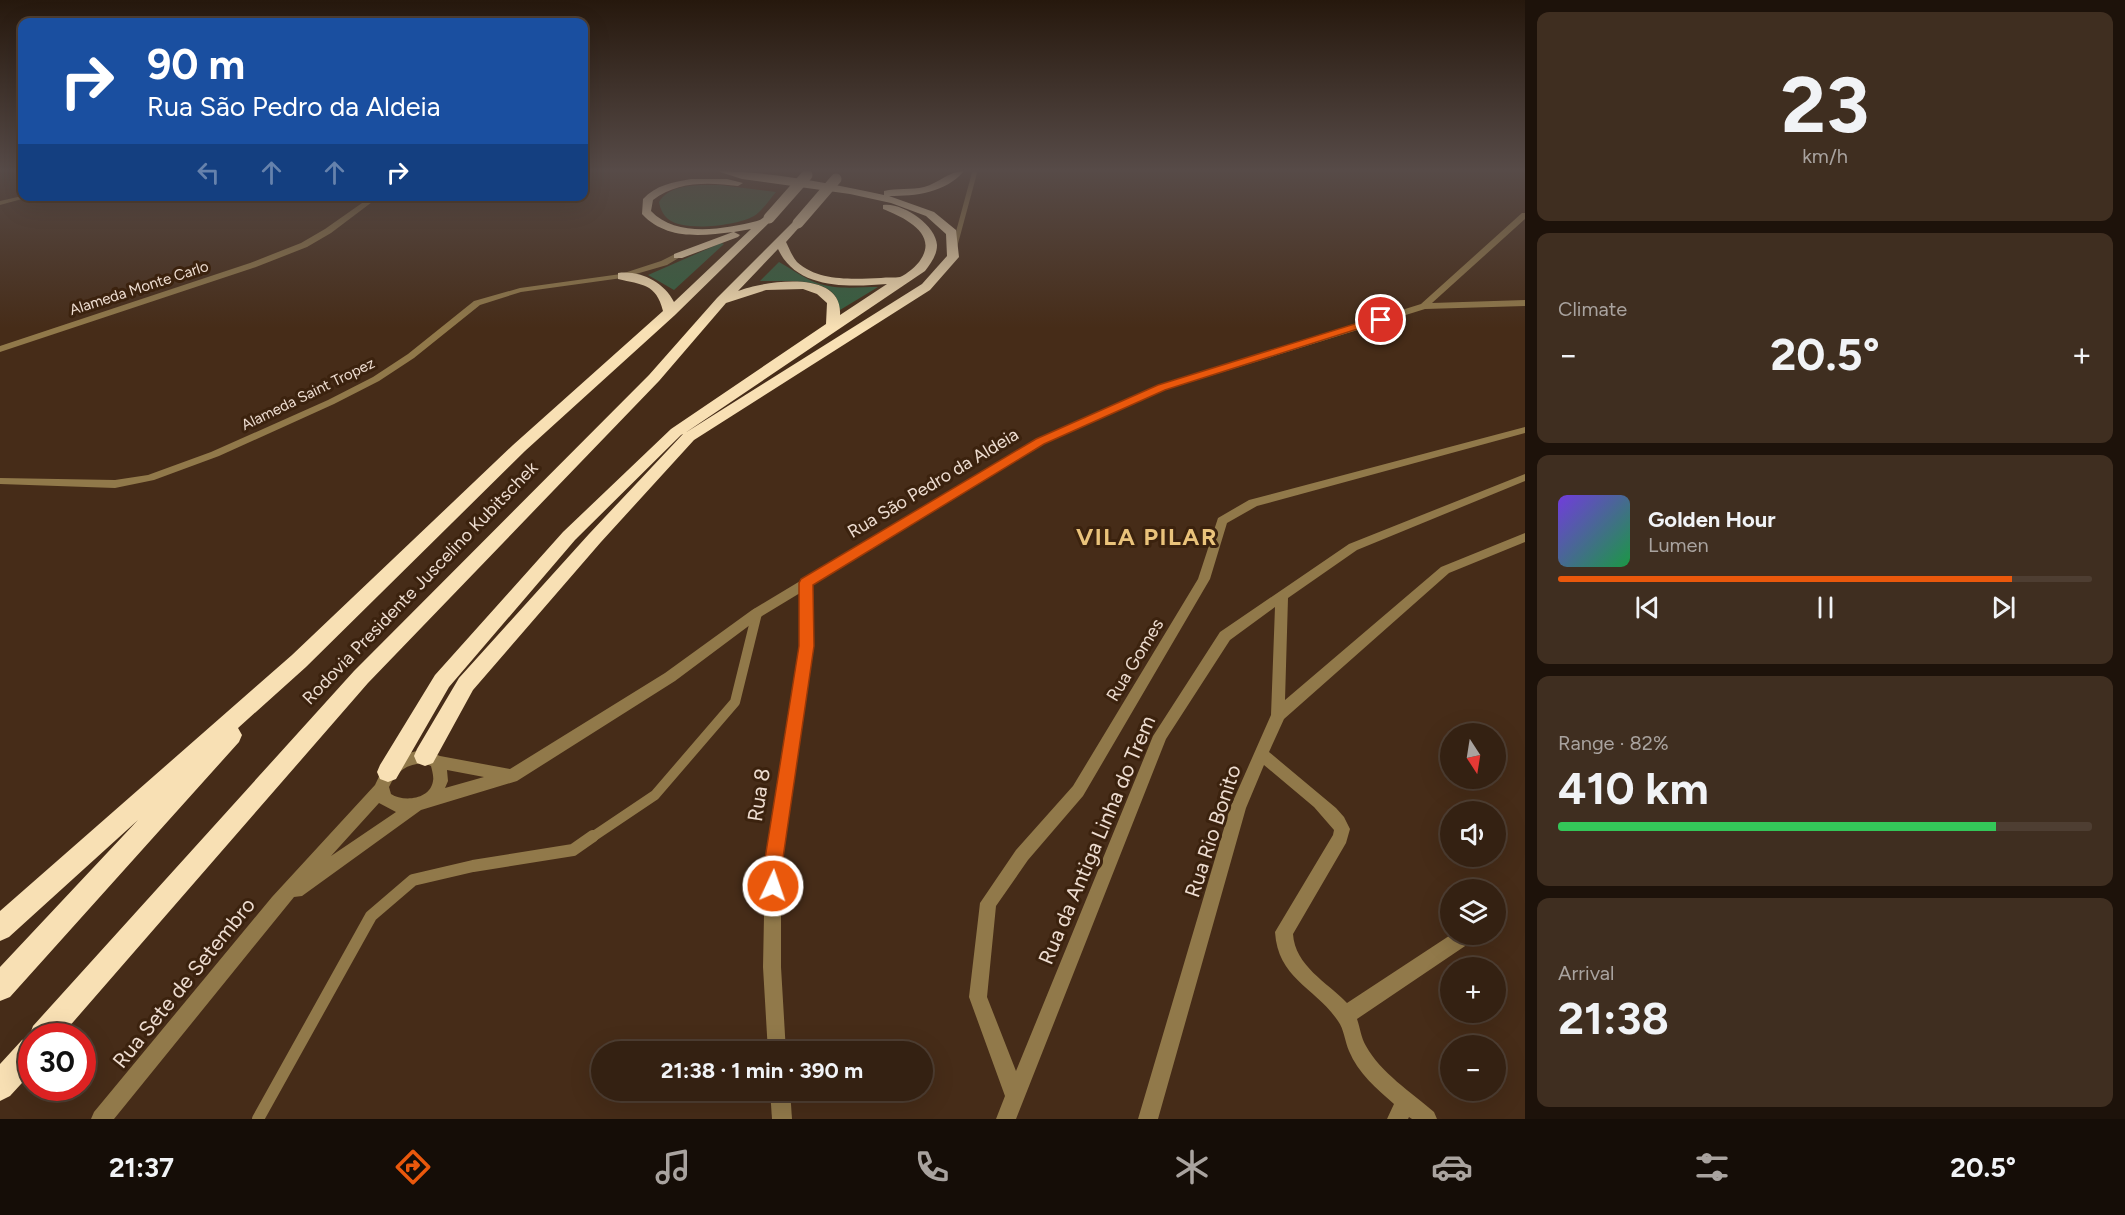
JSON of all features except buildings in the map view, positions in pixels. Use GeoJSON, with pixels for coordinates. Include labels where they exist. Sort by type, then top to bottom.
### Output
{"type":"FeatureCollection","features":[{"type":"Feature","properties":{"kind":"highway"},"geometry":{"type":"LineString","coordinates":[[660,223],[673,229],[715,231],[755,223]]}},
{"type":"Feature","properties":{"kind":"highway"},"geometry":{"type":"LineString","coordinates":[[678,256],[760,223]]}},
{"type":"Feature","properties":{"kind":"highway","name":"Rodovia Presidente Juscelino Kubitschek"},"geometry":{"type":"LineString","coordinates":[[299,661],[519,448],[670,312],[764,223]]}},
{"type":"Feature","properties":{"kind":"highway","name":"Rodovia Presidente Juscelino Kubitschek"},"geometry":{"type":"LineString","coordinates":[[55,1023],[362,676],[654,378],[721,301],[798,223]]}},
{"type":"Feature","properties":{"kind":"highway"},"geometry":{"type":"LineString","coordinates":[[385,780],[442,681],[569,536],[676,432],[925,263],[930,254],[931,238],[918,223]]}},
{"type":"Feature","properties":{"kind":"highway"},"geometry":{"type":"LineString","coordinates":[[432,759],[466,684],[594,538],[689,437],[926,287],[949,265],[955,245],[950,230],[942,223]]}},
{"type":"Feature","properties":{"kind":"highway"},"geometry":{"type":"LineString","coordinates":[[673,229],[681,248],[678,256]]}},
{"type":"Feature","properties":{"kind":"highway"},"geometry":{"type":"LineString","coordinates":[[780,241],[792,264],[822,278],[857,283],[900,280]]}},
{"type":"Feature","properties":{"kind":"highway"},"geometry":{"type":"LineString","coordinates":[[622,276],[655,285],[667,299],[670,312]]}},
{"type":"Feature","properties":{"kind":"highway"},"geometry":{"type":"LineString","coordinates":[[721,301],[766,286],[783,284],[806,287],[820,292],[832,302],[834,311],[831,326]]}},
{"type":"Feature","properties":{"kind":"highway"},"geometry":{"type":"LineString","coordinates":[[0,928],[299,661]]}},
{"type":"Feature","properties":{"kind":"highway"},"geometry":{"type":"LineString","coordinates":[[0,987],[299,661]]}},
{"type":"Feature","properties":{"kind":"highway"},"geometry":{"type":"LineString","coordinates":[[0,1086],[18,1066]]}},
{"type":"Feature","properties":{"kind":"street","name":"Alameda Monte Carlo"},"geometry":{"type":"LineString","coordinates":[[0,349],[253,265],[304,245],[339,223]]}},
{"type":"Feature","properties":{"kind":"street","name":"Rua São Pedro da Aldeia"},"geometry":{"type":"LineString","coordinates":[[424,802],[512,776],[669,677],[757,613],[1040,441],[1162,388],[1425,306],[1517,223]]}},
{"type":"Feature","properties":{"kind":"street","name":"Alameda Saint Tropez"},"geometry":{"type":"LineString","coordinates":[[0,481],[115,484],[150,478],[215,454],[331,402],[376,379],[411,356],[477,303],[520,290],[622,276],[664,263],[678,256]]}},
{"type":"Feature","properties":{"kind":"street"},"geometry":{"type":"LineString","coordinates":[[1425,306],[1525,303]]}},
{"type":"Feature","properties":{"kind":"street","name":"Rua Gomes"},"geometry":{"type":"LineString","coordinates":[[1014,1093],[978,997],[988,903],[1022,855],[1078,790],[1204,579],[1222,521],[1253,503],[1525,430]]}},
{"type":"Feature","properties":{"kind":"street","name":"Rua da Antiga Linha do Trem"},"geometry":{"type":"LineString","coordinates":[[1006,1119],[1014,1093],[1160,736],[1225,636],[1353,547],[1525,477]]}},
{"type":"Feature","properties":{"kind":"street","name":"Rua Rio Bonito"},"geometry":{"type":"LineString","coordinates":[[1148,1119],[1238,808],[1278,715],[1445,570],[1525,537]]}},
{"type":"Feature","properties":{"kind":"street","name":"Rua 8"},"geometry":{"type":"LineString","coordinates":[[776,1041],[772,967],[773,865],[807,646],[806,583]]}},
{"type":"Feature","properties":{"kind":"street"},"geometry":{"type":"LineString","coordinates":[[1278,715],[1282,596]]}},
{"type":"Feature","properties":{"kind":"street"},"geometry":{"type":"LineString","coordinates":[[1261,754],[1337,818],[1342,828],[1340,838],[1284,932],[1283,941],[1287,953],[1299,969],[1346,1015],[1360,1054],[1402,1110],[1427,1119]]}},
{"type":"Feature","properties":{"kind":"street"},"geometry":{"type":"LineString","coordinates":[[432,759],[443,775],[438,789],[424,802],[406,808],[393,806],[384,798],[385,780],[399,763],[412,757],[432,759],[512,776]]}},
{"type":"Feature","properties":{"kind":"street","name":"Rua Sete de Setembro"},"geometry":{"type":"LineString","coordinates":[[101,1119],[278,903],[385,780]]}},
{"type":"Feature","properties":{"kind":"street","name":"Rua Sete de Setembro"},"geometry":{"type":"LineString","coordinates":[[278,903],[424,802]]}},
{"type":"Feature","properties":{"kind":"street"},"geometry":{"type":"LineString","coordinates":[[1346,1015],[1451,945]]}},
{"type":"Feature","properties":{"kind":"street"},"geometry":{"type":"LineString","coordinates":[[781,1101],[782,1119]]}},
{"type":"Feature","properties":{"kind":"lane"},"geometry":{"type":"LineString","coordinates":[[955,245],[961,223]]}},
{"type":"Feature","properties":{"kind":"lane"},"geometry":{"type":"LineString","coordinates":[[258,1119],[371,916],[413,880],[473,866],[573,850],[655,795],[735,702],[757,613]]}},
{"type":"Feature","properties":{"kind":"green space"},"geometry":{"type":"Polygon","coordinates":[[[677,223],[734,223],[710,226],[677,223]]]}},
{"type":"Feature","properties":{"kind":"green space"},"geometry":{"type":"Polygon","coordinates":[[[721,243],[724,244],[674,290],[648,275],[721,243]]]}},
{"type":"Feature","properties":{"kind":"green space"},"geometry":{"type":"Polygon","coordinates":[[[779,262],[807,279],[824,285],[847,288],[878,287],[840,310],[836,297],[830,290],[821,286],[801,282],[760,281],[779,262]]]}},
{"type":"Feature","properties":{"kind":"district","name":"VILA PILAR"},"geometry":{"type":"Point","coordinates":[1147,537]}},
{"type":"Feature","properties":{"kind":"route"},"geometry":{"type":"LineString","coordinates":[[773,886],[773,865],[807,646],[806,583],[1040,441],[1162,388],[1381,320]]}}]}
